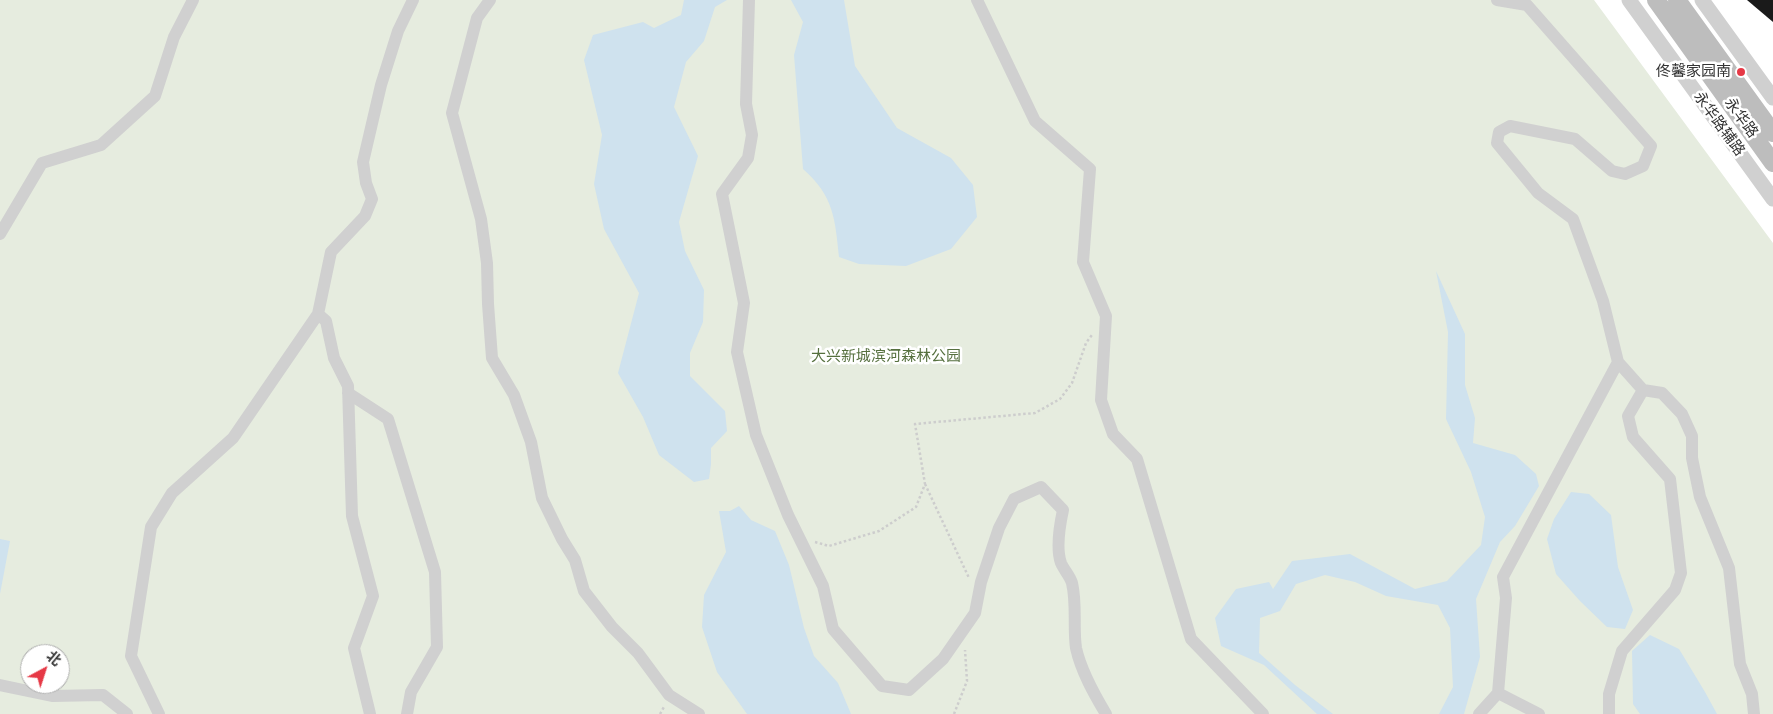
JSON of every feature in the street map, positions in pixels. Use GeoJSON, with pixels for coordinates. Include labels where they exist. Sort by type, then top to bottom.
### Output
{"type":"FeatureCollection","features":[{"type":"Feature","properties":{"kind":"main road","name":"永华路"},"geometry":{"type":"LineString","coordinates":[[1656,0],[1773,164]]}},
{"type":"Feature","properties":{"kind":"main road","name":"永华路"},"geometry":{"type":"LineString","coordinates":[[1677,0],[1773,133]]}},
{"type":"Feature","properties":{"kind":"street"},"geometry":{"type":"LineString","coordinates":[[0,234],[42,163],[100,145],[155,96],[174,37],[194,0]]}},
{"type":"Feature","properties":{"kind":"street"},"geometry":{"type":"LineString","coordinates":[[159,714],[131,656],[151,527],[172,493],[233,438],[318,314],[331,252],[365,216],[372,199],[366,182],[363,162],[381,85],[398,31],[413,0]]}},
{"type":"Feature","properties":{"kind":"street"},"geometry":{"type":"LineString","coordinates":[[490,0],[477,18],[452,113],[481,219],[487,262],[492,358],[514,395],[530,442],[542,498],[562,539],[575,560],[584,591],[612,627],[638,653],[669,695],[699,714]]}},
{"type":"Feature","properties":{"kind":"street"},"geometry":{"type":"LineString","coordinates":[[749,0],[746,104],[752,135],[748,158],[722,194],[744,303],[737,352],[756,436],[795,530],[823,586],[833,629],[882,686],[909,690],[943,659],[975,613],[981,582],[999,528],[1014,499],[1041,487],[1063,510],[1059,533],[1060,561],[1072,582],[1076,618],[1076,647],[1096,698],[1106,714]]}},
{"type":"Feature","properties":{"kind":"street"},"geometry":{"type":"LineString","coordinates":[[977,0],[1035,121],[1090,169],[1083,262],[1106,316],[1101,400],[1113,434],[1137,459],[1191,639],[1263,714]]}},
{"type":"Feature","properties":{"kind":"street"},"geometry":{"type":"LineString","coordinates":[[1497,0],[1526,5],[1651,146],[1643,166],[1625,174],[1612,171],[1575,139],[1510,126],[1499,132],[1498,143],[1538,193],[1573,219],[1603,301],[1618,362],[1643,390],[1662,393],[1682,414],[1692,436],[1692,458],[1700,497],[1729,568],[1740,664],[1752,694],[1754,714]]}},
{"type":"Feature","properties":{"kind":"street","name":"永华路辅路"},"geometry":{"type":"LineString","coordinates":[[1629,0],[1773,199]]}},
{"type":"Feature","properties":{"kind":"street"},"geometry":{"type":"LineString","coordinates":[[1702,0],[1773,98]]}},
{"type":"Feature","properties":{"kind":"street"},"geometry":{"type":"LineString","coordinates":[[318,314],[326,321],[334,358],[348,386],[352,516],[373,596],[354,648],[370,714]]}},
{"type":"Feature","properties":{"kind":"street"},"geometry":{"type":"LineString","coordinates":[[1478,714],[1498,693],[1506,598],[1503,577],[1618,362]]}},
{"type":"Feature","properties":{"kind":"street"},"geometry":{"type":"LineString","coordinates":[[1609,714],[1609,694],[1622,651],[1675,590],[1681,573],[1670,479],[1634,437],[1628,416],[1643,390]]}},
{"type":"Feature","properties":{"kind":"street"},"geometry":{"type":"LineString","coordinates":[[348,393],[388,419],[434,572],[437,648],[411,692],[407,714]]}},
{"type":"Feature","properties":{"kind":"street"},"geometry":{"type":"LineString","coordinates":[[0,686],[52,696],[103,695],[127,714]]}},
{"type":"Feature","properties":{"kind":"street"},"geometry":{"type":"LineString","coordinates":[[1498,693],[1539,714]]}},
{"type":"Feature","properties":{"kind":"path"},"geometry":{"type":"LineString","coordinates":[[978,598],[925,484],[915,424],[1036,413],[1060,399],[1072,383],[1086,343],[1106,316]]}},
{"type":"Feature","properties":{"kind":"path"},"geometry":{"type":"LineString","coordinates":[[795,530],[807,541],[829,546],[879,531],[916,506],[925,484]]}},
{"type":"Feature","properties":{"kind":"path"},"geometry":{"type":"LineString","coordinates":[[954,714],[967,681],[962,632]]}},
{"type":"Feature","properties":{"kind":"green space","name":"大兴新城滨河森林公园"},"geometry":{"type":"Polygon","coordinates":[[[0,0],[1594,0],[1773,243],[1773,714],[0,714],[0,0]]]}},
{"type":"Feature","properties":{"kind":"water"},"geometry":{"type":"Polygon","coordinates":[[[684,0],[727,0],[715,7],[704,41],[686,62],[674,107],[698,156],[679,222],[685,251],[704,290],[703,322],[690,353],[690,376],[725,411],[727,431],[711,448],[709,479],[694,482],[659,455],[643,417],[618,373],[639,293],[604,229],[594,184],[602,135],[584,60],[593,35],[643,22],[654,28],[681,15],[684,0]]]}},
{"type":"Feature","properties":{"kind":"water"},"geometry":{"type":"Polygon","coordinates":[[[791,0],[844,0],[855,66],[897,128],[951,158],[973,185],[977,217],[951,249],[906,266],[859,264],[839,257],[834,220],[827,199],[813,179],[803,169],[794,55],[803,22],[791,0]]]}},
{"type":"Feature","properties":{"kind":"water"},"geometry":{"type":"Polygon","coordinates":[[[1436,271],[1465,334],[1465,385],[1475,418],[1473,443],[1515,455],[1536,474],[1539,486],[1515,526],[1500,542],[1476,599],[1480,657],[1464,714],[1439,714],[1453,687],[1450,628],[1438,605],[1386,596],[1355,582],[1325,575],[1296,584],[1280,611],[1260,618],[1259,653],[1295,685],[1333,714],[1317,714],[1264,665],[1221,646],[1215,618],[1236,589],[1269,582],[1273,589],[1292,561],[1350,554],[1415,589],[1447,581],[1481,545],[1485,517],[1471,472],[1446,419],[1448,332],[1436,271]]]}},
{"type":"Feature","properties":{"kind":"water"},"geometry":{"type":"Polygon","coordinates":[[[1571,492],[1589,494],[1611,515],[1618,567],[1633,610],[1625,629],[1607,627],[1556,574],[1547,539],[1554,519],[1571,492]]]}},
{"type":"Feature","properties":{"kind":"water"},"geometry":{"type":"Polygon","coordinates":[[[739,506],[751,520],[775,531],[789,565],[804,628],[814,656],[838,683],[851,714],[747,714],[717,672],[702,627],[704,595],[726,552],[719,511],[730,511],[739,506]]]}},
{"type":"Feature","properties":{"kind":"water"},"geometry":{"type":"Polygon","coordinates":[[[0,539],[10,541],[0,594],[0,539]]]}},
{"type":"Feature","properties":{"kind":"water"},"geometry":{"type":"Polygon","coordinates":[[[1650,635],[1679,649],[1717,714],[1640,714],[1633,704],[1632,651],[1650,635]]]}},
{"type":"Feature","properties":{"kind":"building"},"geometry":{"type":"Polygon","coordinates":[[[1747,0],[1773,0],[1773,22],[1747,0]]]}},
{"type":"Feature","properties":{"kind":"place","name":"佟馨家园南"},"geometry":{"type":"Point","coordinates":[1741,72]}}]}
